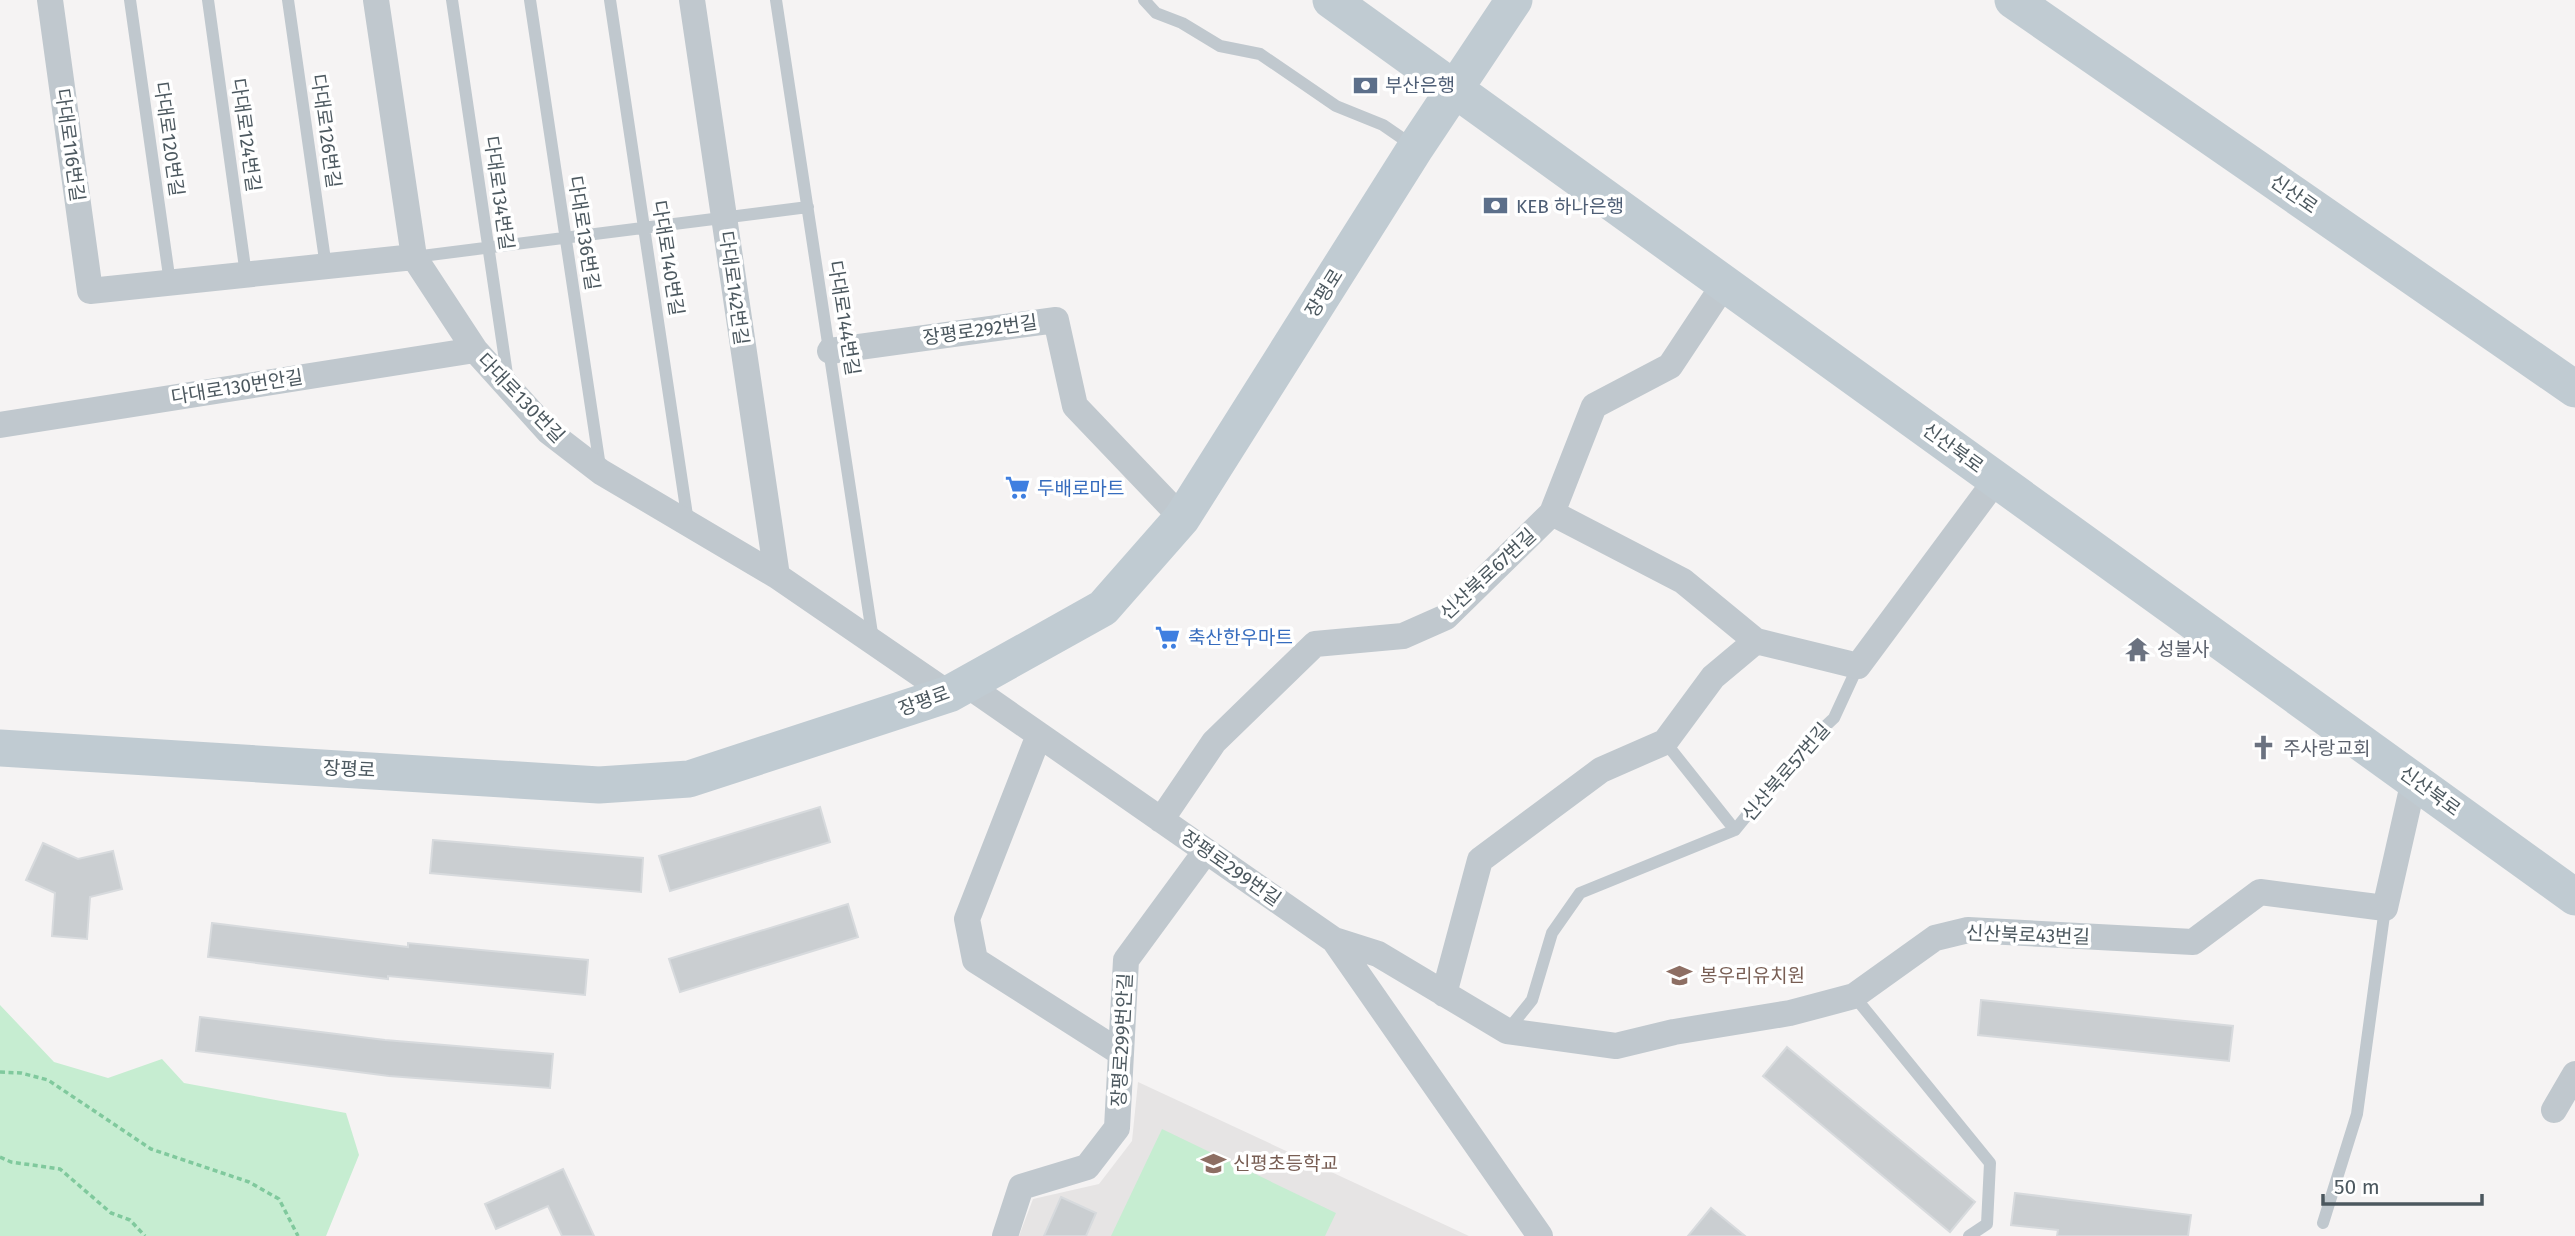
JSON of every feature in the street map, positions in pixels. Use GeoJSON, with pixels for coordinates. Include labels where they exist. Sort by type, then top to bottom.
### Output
{"type":"FeatureCollection","features":[{"type":"Feature","properties":{"kind":"street","name":"다대로116번길"},"geometry":{"type":"LineString","coordinates":[[50,0],[90,291],[170,283]]}},
{"type":"Feature","properties":{"kind":"street","name":"다대로130번길"},"geometry":{"type":"LineString","coordinates":[[376,0],[414,257],[474,350],[549,432],[601,472],[777,576],[873,641],[958,689]]}},
{"type":"Feature","properties":{"kind":"street","name":"다대로142번길"},"geometry":{"type":"LineString","coordinates":[[692,0],[777,576]]}},
{"type":"Feature","properties":{"kind":"street","name":"신산북로"},"geometry":{"type":"LineString","coordinates":[[1331,0],[2575,897]]}},
{"type":"Feature","properties":{"kind":"street","name":"장평로"},"geometry":{"type":"LineString","coordinates":[[0,748],[599,785],[689,779],[958,689],[1103,608],[1182,519],[1452,89],[1514,0]]}},
{"type":"Feature","properties":{"kind":"street","name":"신산로"},"geometry":{"type":"LineString","coordinates":[[2013,0],[2575,389]]}},
{"type":"Feature","properties":{"kind":"street"},"geometry":{"type":"LineString","coordinates":[[170,283],[414,257]]}},
{"type":"Feature","properties":{"kind":"street","name":"신산북로67번길"},"geometry":{"type":"LineString","coordinates":[[1161,820],[1214,742],[1315,644],[1403,636],[1446,617],[1552,513],[1594,406],[1670,366],[1725,284]]}},
{"type":"Feature","properties":{"kind":"street","name":"장평로292번길"},"geometry":{"type":"LineString","coordinates":[[830,351],[1056,320],[1075,406],[1182,519]]}},
{"type":"Feature","properties":{"kind":"street","name":"다대로130번안길"},"geometry":{"type":"LineString","coordinates":[[0,425],[474,350]]}},
{"type":"Feature","properties":{"kind":"street","name":"신산북로57번길"},"geometry":{"type":"LineString","coordinates":[[1858,666],[1996,480]]}},
{"type":"Feature","properties":{"kind":"street"},"geometry":{"type":"LineString","coordinates":[[1552,513],[1683,582],[1756,641],[1858,666]]}},
{"type":"Feature","properties":{"kind":"street"},"geometry":{"type":"LineString","coordinates":[[1444,994],[1480,860],[1601,770],[1665,742],[1713,677],[1756,641]]}},
{"type":"Feature","properties":{"kind":"street","name":"장평로299번길"},"geometry":{"type":"LineString","coordinates":[[958,689],[1039,735],[1334,940],[1378,954],[1507,1031]]}},
{"type":"Feature","properties":{"kind":"street"},"geometry":{"type":"LineString","coordinates":[[1039,735],[967,919],[975,960],[1121,1053]]}},
{"type":"Feature","properties":{"kind":"street"},"geometry":{"type":"LineString","coordinates":[[2385,908],[2414,780]]}},
{"type":"Feature","properties":{"kind":"street","name":"장평로299번안길"},"geometry":{"type":"LineString","coordinates":[[1004,1236],[1021,1187],[1087,1167],[1117,1128],[1126,960],[1206,850]]}},
{"type":"Feature","properties":{"kind":"street","name":"신산북로43번길"},"geometry":{"type":"LineString","coordinates":[[1507,1031],[1616,1046],[1790,1013],[1854,996],[1935,938],[1968,930],[2193,942],[2260,892],[2385,908]]}},
{"type":"Feature","properties":{"kind":"street"},"geometry":{"type":"LineString","coordinates":[[1334,940],[1540,1236]]}},
{"type":"Feature","properties":{"kind":"street"},"geometry":{"type":"LineString","coordinates":[[2554,1110],[2575,1074]]}},
{"type":"Feature","properties":{"kind":"lane","name":"다대로120번길"},"geometry":{"type":"LineString","coordinates":[[130,0],[170,283]]}},
{"type":"Feature","properties":{"kind":"lane","name":"다대로124번길"},"geometry":{"type":"LineString","coordinates":[[208,0],[246,275]]}},
{"type":"Feature","properties":{"kind":"lane","name":"다대로126번길"},"geometry":{"type":"LineString","coordinates":[[288,0],[326,267]]}},
{"type":"Feature","properties":{"kind":"lane","name":"다대로134번길"},"geometry":{"type":"LineString","coordinates":[[452,0],[509,391]]}},
{"type":"Feature","properties":{"kind":"lane","name":"다대로136번길"},"geometry":{"type":"LineString","coordinates":[[530,0],[601,472]]}},
{"type":"Feature","properties":{"kind":"lane","name":"다대로140번길"},"geometry":{"type":"LineString","coordinates":[[610,0],[688,523]]}},
{"type":"Feature","properties":{"kind":"lane","name":"다대로144번길"},"geometry":{"type":"LineString","coordinates":[[776,0],[873,641]]}},
{"type":"Feature","properties":{"kind":"lane"},"geometry":{"type":"LineString","coordinates":[[1144,0],[1156,13],[1182,23],[1220,46],[1260,54],[1336,106],[1383,125],[1416,147]]}},
{"type":"Feature","properties":{"kind":"lane"},"geometry":{"type":"LineString","coordinates":[[414,257],[808,207]]}},
{"type":"Feature","properties":{"kind":"lane","name":"신산북로57번길"},"geometry":{"type":"LineString","coordinates":[[1507,1031],[1532,1000],[1552,933],[1580,893],[1735,830],[1801,749],[1834,718],[1858,666]]}},
{"type":"Feature","properties":{"kind":"lane"},"geometry":{"type":"LineString","coordinates":[[1665,742],[1735,830]]}},
{"type":"Feature","properties":{"kind":"lane"},"geometry":{"type":"LineString","coordinates":[[2323,1223],[2357,1114],[2385,908]]}},
{"type":"Feature","properties":{"kind":"lane"},"geometry":{"type":"LineString","coordinates":[[1854,996],[1990,1163],[1987,1224],[1969,1236]]}},
{"type":"Feature","properties":{"kind":"path"},"geometry":{"type":"LineString","coordinates":[[0,1072],[21,1073],[48,1080],[151,1149],[249,1182],[279,1199],[298,1236]]}},
{"type":"Feature","properties":{"kind":"path"},"geometry":{"type":"LineString","coordinates":[[0,1157],[11,1162],[60,1169],[111,1213],[130,1220],[145,1236]]}},
{"type":"Feature","properties":{"kind":"shaded area","name":"신평초등학교"},"geometry":{"type":"Polygon","coordinates":[[[1138,1082],[1469,1236],[1019,1236],[1033,1199],[1099,1184],[1132,1141],[1138,1082]]]}},
{"type":"Feature","properties":{"kind":"green space"},"geometry":{"type":"Polygon","coordinates":[[[0,1005],[54,1062],[108,1078],[162,1059],[184,1083],[346,1113],[359,1155],[326,1236],[0,1236],[0,1005]]]}},
{"type":"Feature","properties":{"kind":"green space"},"geometry":{"type":"Polygon","coordinates":[[[1162,1129],[1336,1213],[1325,1236],[1111,1236],[1162,1129]]]}},
{"type":"Feature","properties":{"kind":"building"},"geometry":{"type":"Polygon","coordinates":[[[820,807],[830,842],[670,891],[659,856],[820,807]]]}},
{"type":"Feature","properties":{"kind":"building"},"geometry":{"type":"Polygon","coordinates":[[[433,840],[643,858],[641,892],[430,873],[433,840]]]}},
{"type":"Feature","properties":{"kind":"building"},"geometry":{"type":"Polygon","coordinates":[[[43,843],[78,859],[113,851],[122,889],[90,897],[87,939],[52,936],[55,893],[26,880],[43,843]]]}},
{"type":"Feature","properties":{"kind":"building"},"geometry":{"type":"Polygon","coordinates":[[[848,904],[858,937],[680,992],[669,959],[848,904]]]}},
{"type":"Feature","properties":{"kind":"building"},"geometry":{"type":"Polygon","coordinates":[[[212,923],[408,947],[408,943],[588,960],[585,995],[388,976],[388,979],[208,957],[212,923]]]}},
{"type":"Feature","properties":{"kind":"building"},"geometry":{"type":"Polygon","coordinates":[[[1981,1000],[2233,1026],[2229,1061],[1978,1035],[1981,1000]]]}},
{"type":"Feature","properties":{"kind":"building"},"geometry":{"type":"Polygon","coordinates":[[[200,1017],[385,1040],[553,1054],[550,1088],[389,1076],[196,1051],[200,1017]]]}},
{"type":"Feature","properties":{"kind":"building"},"geometry":{"type":"Polygon","coordinates":[[[1787,1047],[1975,1202],[1950,1232],[1763,1076],[1787,1047]]]}},
{"type":"Feature","properties":{"kind":"building"},"geometry":{"type":"Polygon","coordinates":[[[563,1169],[594,1236],[562,1236],[548,1206],[496,1229],[485,1204],[563,1169]]]}},
{"type":"Feature","properties":{"kind":"building"},"geometry":{"type":"Polygon","coordinates":[[[2015,1193],[2191,1215],[2188,1236],[2057,1236],[2058,1230],[2011,1225],[2015,1193]]]}},
{"type":"Feature","properties":{"kind":"building"},"geometry":{"type":"Polygon","coordinates":[[[1061,1197],[1096,1213],[1086,1236],[1044,1236],[1061,1197]]]}},
{"type":"Feature","properties":{"kind":"building"},"geometry":{"type":"Polygon","coordinates":[[[1711,1208],[1745,1236],[1688,1236],[1711,1208]]]}},
{"type":"Feature","properties":{"kind":"place","name":"부산은행"},"geometry":{"type":"Point","coordinates":[1365,85]}},
{"type":"Feature","properties":{"kind":"place","name":"KEB 하나은행"},"geometry":{"type":"Point","coordinates":[1496,206]}},
{"type":"Feature","properties":{"kind":"place","name":"두배로마트"},"geometry":{"type":"Point","coordinates":[1017,488]}},
{"type":"Feature","properties":{"kind":"place","name":"축산한우마트"},"geometry":{"type":"Point","coordinates":[1168,637]}},
{"type":"Feature","properties":{"kind":"place","name":"성불사"},"geometry":{"type":"Point","coordinates":[2137,649]}},
{"type":"Feature","properties":{"kind":"place","name":"주사랑교회"},"geometry":{"type":"Point","coordinates":[2263,748]}},
{"type":"Feature","properties":{"kind":"place","name":"봉우리유치원"},"geometry":{"type":"Point","coordinates":[1680,975]}},
{"type":"Feature","properties":{"kind":"place","name":"신평초등학교"},"geometry":{"type":"Point","coordinates":[1213,1163]}}]}
